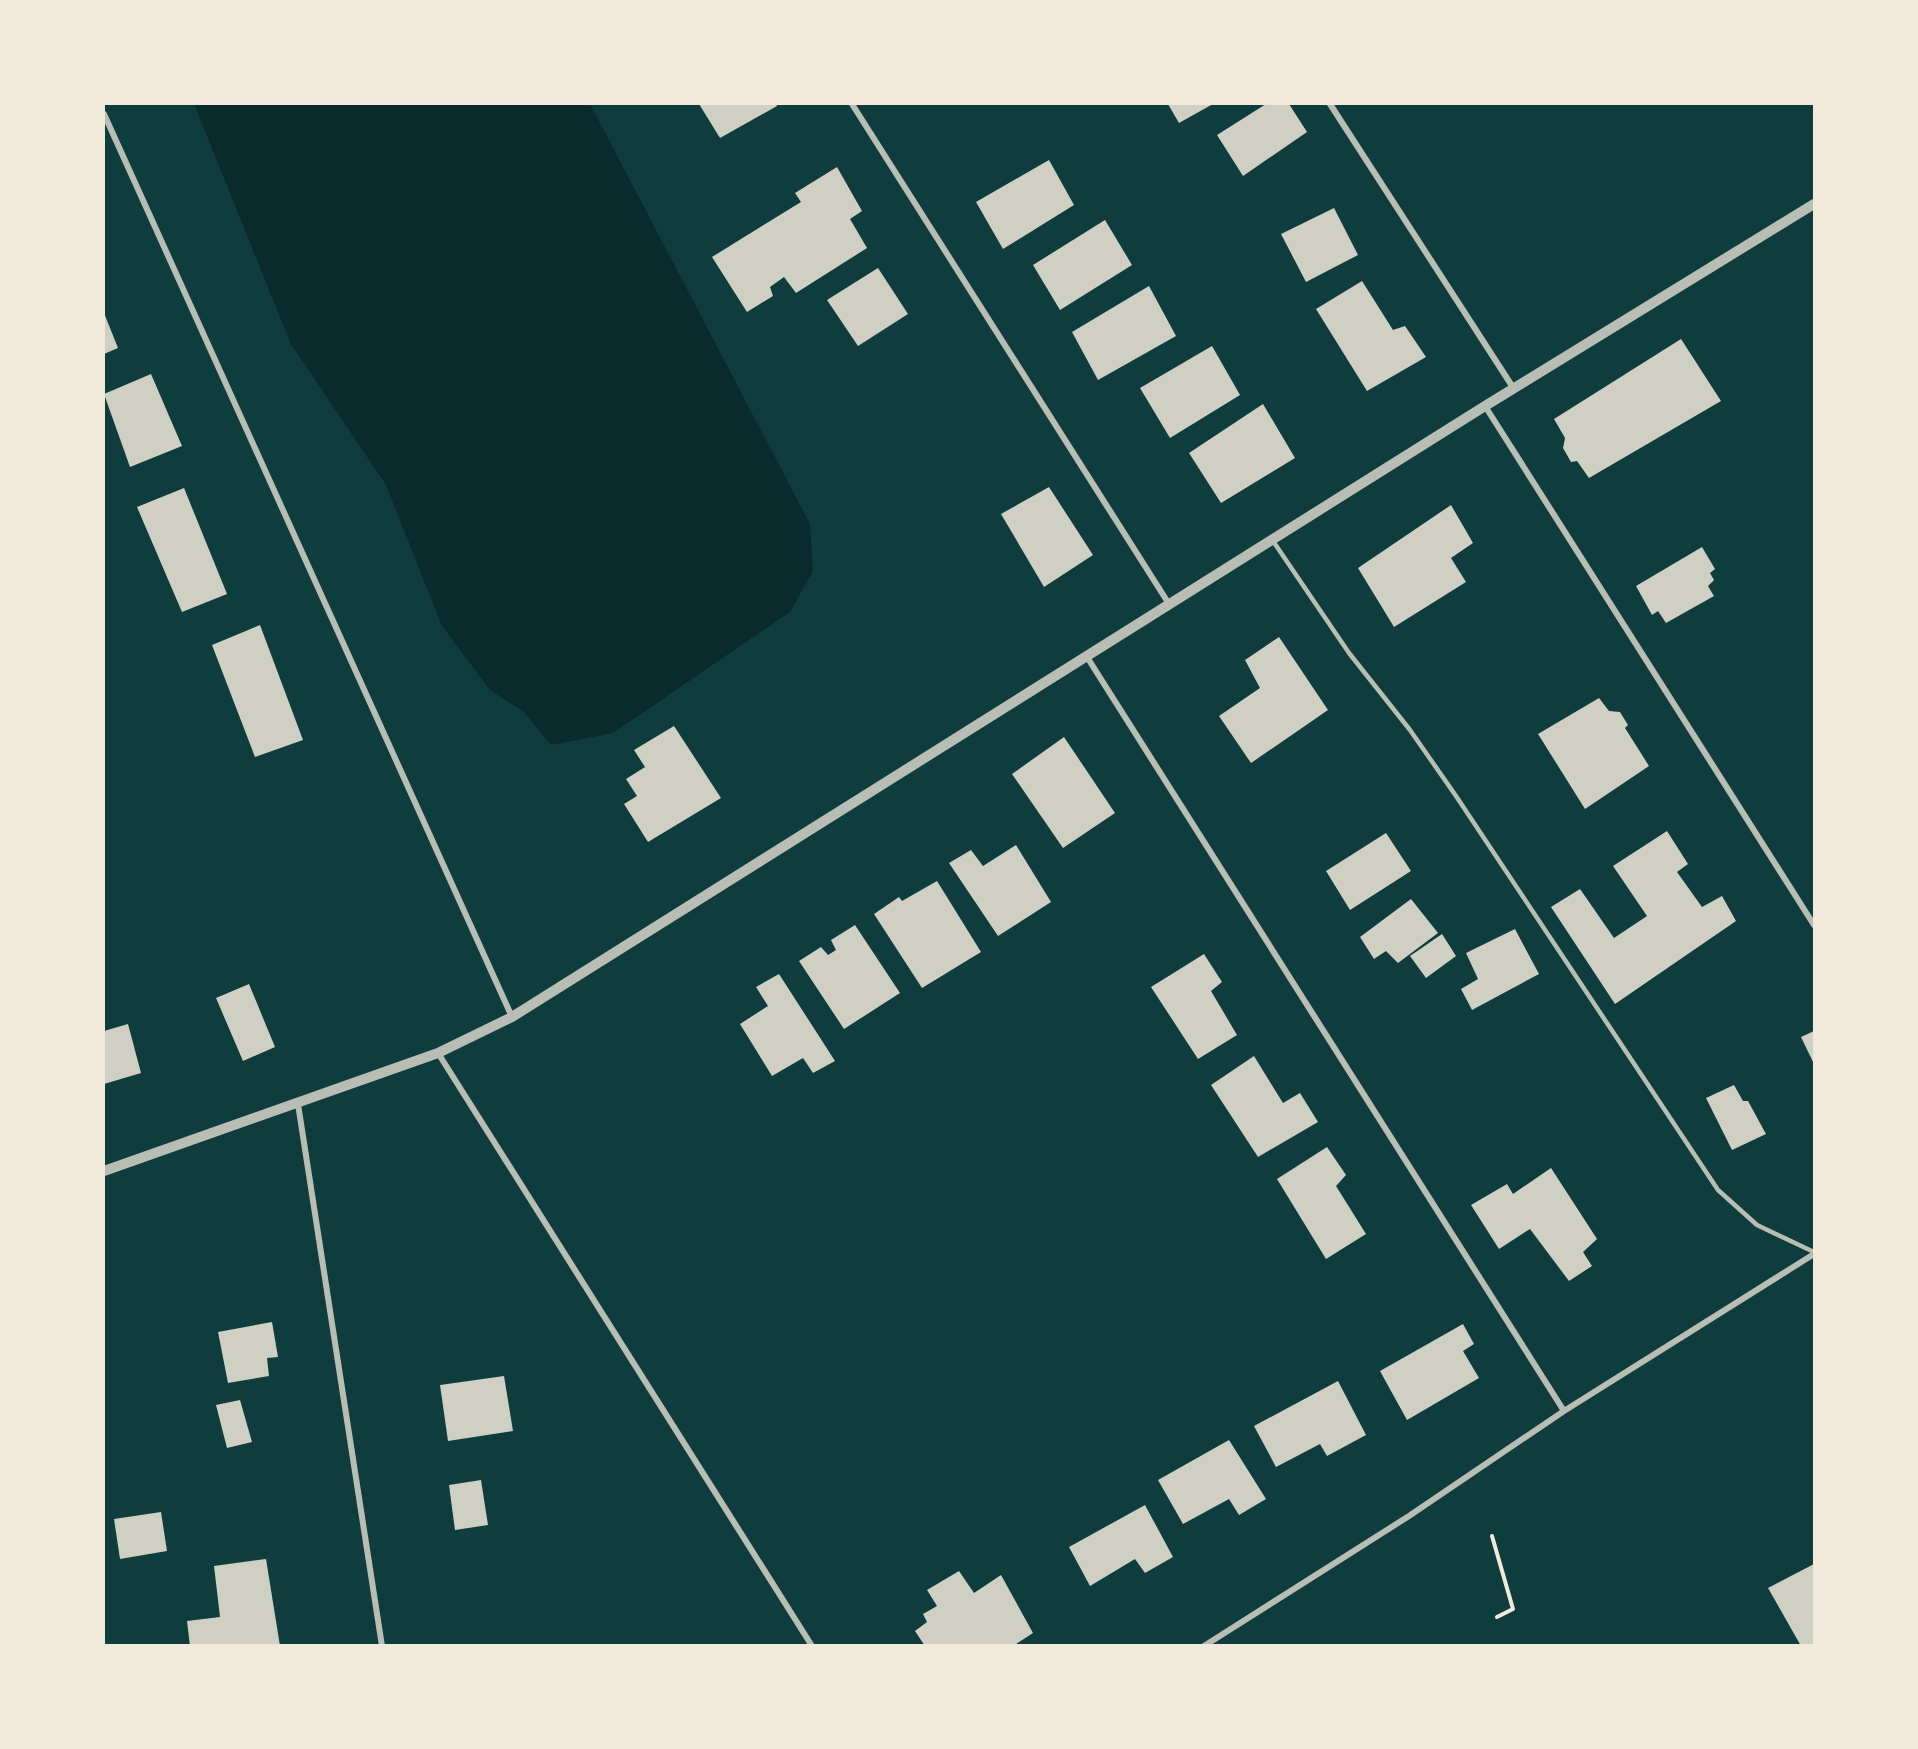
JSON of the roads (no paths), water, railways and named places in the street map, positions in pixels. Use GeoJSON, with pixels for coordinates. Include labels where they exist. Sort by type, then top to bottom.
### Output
{"type":"FeatureCollection","features":[{"type":"Feature","properties":{"kind":"street"},"geometry":{"type":"LineString","coordinates":[[852,104],[1169,604]]}},
{"type":"Feature","properties":{"kind":"street"},"geometry":{"type":"LineString","coordinates":[[1330,104],[1514,389]]}},
{"type":"Feature","properties":{"kind":"street"},"geometry":{"type":"LineString","coordinates":[[104,114],[512,1017]]}},
{"type":"Feature","properties":{"kind":"street"},"geometry":{"type":"LineString","coordinates":[[104,1171],[438,1053],[512,1017],[1485,406],[1815,204]]}},
{"type":"Feature","properties":{"kind":"street"},"geometry":{"type":"LineString","coordinates":[[1485,406],[1815,925]]}},
{"type":"Feature","properties":{"kind":"street"},"geometry":{"type":"LineString","coordinates":[[1087,657],[1564,1411]]}},
{"type":"Feature","properties":{"kind":"street"},"geometry":{"type":"LineString","coordinates":[[438,1053],[812,1646]]}},
{"type":"Feature","properties":{"kind":"street"},"geometry":{"type":"LineString","coordinates":[[298,1104],[382,1646]]}},
{"type":"Feature","properties":{"kind":"street"},"geometry":{"type":"LineString","coordinates":[[1204,1646],[1409,1516],[1564,1411],[1815,1253]]}},
{"type":"Feature","properties":{"kind":"lane"},"geometry":{"type":"LineString","coordinates":[[1272,540],[1349,654],[1410,730],[1456,796],[1718,1190],[1757,1226],[1815,1253]]}},
{"type":"Feature","properties":{"kind":"water"},"geometry":{"type":"Polygon","coordinates":[[[194,104],[590,104],[810,524],[813,571],[790,612],[613,733],[551,745],[524,712],[490,690],[442,626],[386,485],[291,344],[194,104]]]}}]}
